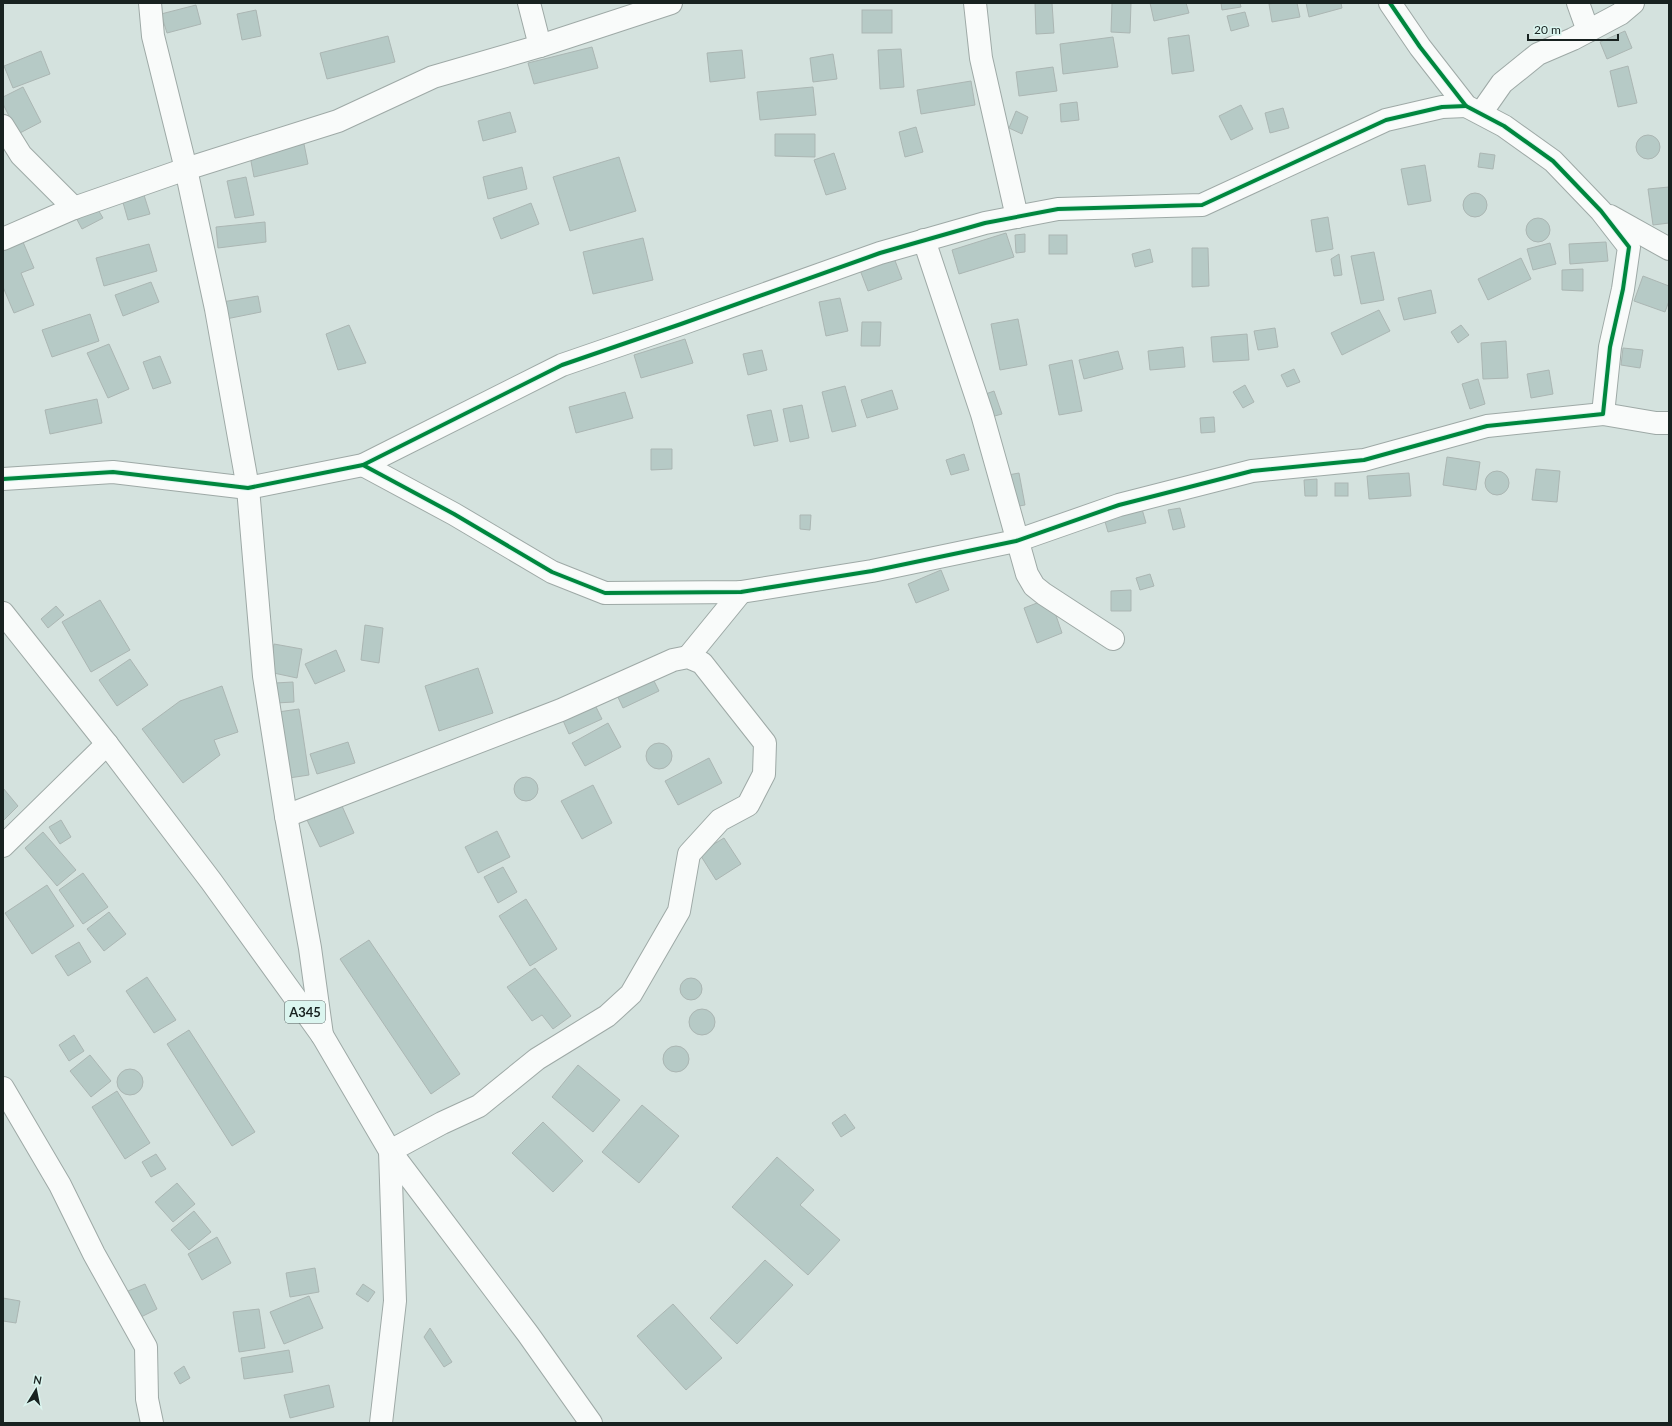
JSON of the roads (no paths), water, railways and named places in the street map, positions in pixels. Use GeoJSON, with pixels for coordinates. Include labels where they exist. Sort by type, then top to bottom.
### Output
{"type":"FeatureCollection","features":[{"type":"Feature","properties":{"kind":"main road"},"geometry":{"type":"LineString","coordinates":[[150,3],[153,36],[186,169],[216,309],[248,488],[264,676],[286,816],[310,948],[322,1035]]}},
{"type":"Feature","properties":{"kind":"main road"},"geometry":{"type":"LineString","coordinates":[[529,3],[540,46]]}},
{"type":"Feature","properties":{"kind":"main road"},"geometry":{"type":"LineString","coordinates":[[3,239],[74,208],[186,169],[338,121],[433,77],[540,46],[671,3]]}},
{"type":"Feature","properties":{"kind":"main road"},"geometry":{"type":"LineString","coordinates":[[975,3],[981,58],[1017,217]]}},
{"type":"Feature","properties":{"kind":"main road"},"geometry":{"type":"LineString","coordinates":[[1390,3],[1420,47],[1473,110]]}},
{"type":"Feature","properties":{"kind":"main road"},"geometry":{"type":"LineString","coordinates":[[1578,3],[1588,31]]}},
{"type":"Feature","properties":{"kind":"main road"},"geometry":{"type":"LineString","coordinates":[[1473,110],[1502,83],[1538,54],[1588,31],[1620,14],[1633,3]]}},
{"type":"Feature","properties":{"kind":"main road"},"geometry":{"type":"LineString","coordinates":[[3,479],[113,472],[248,488],[363,465],[562,365],[880,253],[985,223],[1058,209],[1202,205],[1386,120],[1442,107],[1473,110],[1504,126],[1553,161],[1600,210],[1629,247],[1623,290],[1610,347],[1603,414]]}},
{"type":"Feature","properties":{"kind":"main road"},"geometry":{"type":"LineString","coordinates":[[3,126],[21,155],[74,208]]}},
{"type":"Feature","properties":{"kind":"main road"},"geometry":{"type":"LineString","coordinates":[[1600,210],[1669,249]]}},
{"type":"Feature","properties":{"kind":"main road"},"geometry":{"type":"LineString","coordinates":[[924,240],[982,414],[1016,541],[1027,574],[1034,586],[1044,594],[1113,639]]}},
{"type":"Feature","properties":{"kind":"main road"},"geometry":{"type":"LineString","coordinates":[[363,465],[454,514],[552,572],[605,593],[741,592],[872,571],[1016,541],[1119,505],[1252,472],[1364,460],[1487,426],[1603,414],[1656,423],[1669,423]]}},
{"type":"Feature","properties":{"kind":"main road"},"geometry":{"type":"LineString","coordinates":[[688,657],[741,592]]}},
{"type":"Feature","properties":{"kind":"main road","name":"A345"},"geometry":{"type":"LineString","coordinates":[[3,613],[107,744],[211,881],[322,1035],[390,1151],[528,1334],[591,1423]]}},
{"type":"Feature","properties":{"kind":"main road"},"geometry":{"type":"LineString","coordinates":[[286,816],[561,710],[673,660],[688,657],[702,662],[765,743],[764,774],[748,805],[720,820],[689,854],[679,911],[631,994],[607,1016],[537,1059],[480,1106],[442,1123],[390,1151],[395,1301],[381,1423]]}},
{"type":"Feature","properties":{"kind":"main road"},"geometry":{"type":"LineString","coordinates":[[3,846],[107,744]]}},
{"type":"Feature","properties":{"kind":"main road"},"geometry":{"type":"LineString","coordinates":[[3,1088],[60,1186],[94,1254],[146,1347],[147,1399],[152,1423]]}}]}
